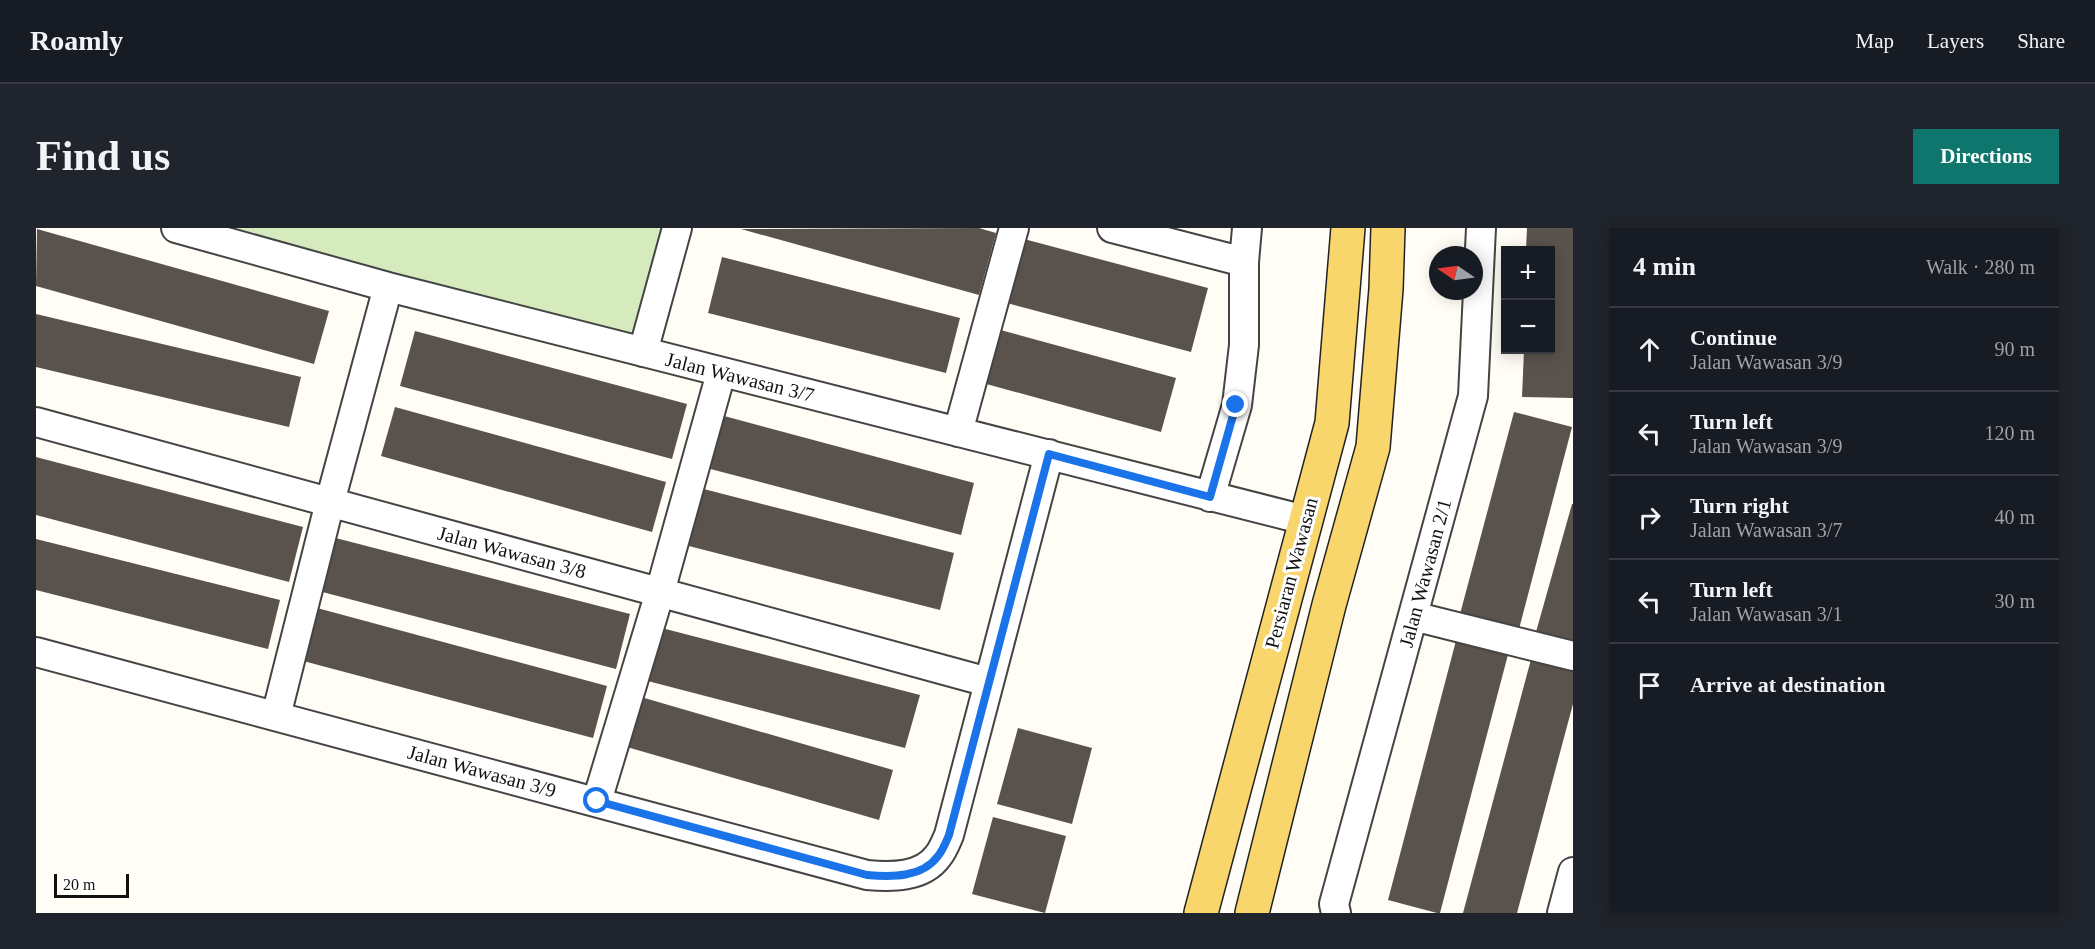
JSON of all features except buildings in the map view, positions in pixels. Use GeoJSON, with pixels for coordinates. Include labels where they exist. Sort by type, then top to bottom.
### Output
{"type":"FeatureCollection","features":[{"type":"Feature","properties":{"kind":"main road","name":"Persiaran Wawasan"},"geometry":{"type":"LineString","coordinates":[[1201,913],[1332,423],[1348,228]]}},
{"type":"Feature","properties":{"kind":"main road"},"geometry":{"type":"LineString","coordinates":[[1252,913],[1329,605],[1373,447],[1386,289],[1388,228]]}},
{"type":"Feature","properties":{"kind":"main road"},"geometry":{"type":"LineString","coordinates":[[1329,605],[1326,542],[1316,525],[1305,520],[1340,494],[1373,447]]}},
{"type":"Feature","properties":{"kind":"main road"},"geometry":{"type":"LineString","coordinates":[[1263,913],[1264,866]]}},
{"type":"Feature","properties":{"kind":"street","name":"Jalan Wawasan 3/7"},"geometry":{"type":"LineString","coordinates":[[176,228],[388,287],[1305,520]]}},
{"type":"Feature","properties":{"kind":"street"},"geometry":{"type":"LineString","coordinates":[[643,352],[677,228]]}},
{"type":"Feature","properties":{"kind":"street"},"geometry":{"type":"LineString","coordinates":[[958,432],[1014,228]]}},
{"type":"Feature","properties":{"kind":"street"},"geometry":{"type":"LineString","coordinates":[[1112,228],[1244,262]]}},
{"type":"Feature","properties":{"kind":"street"},"geometry":{"type":"LineString","coordinates":[[1210,497],[1236,405],[1244,345],[1244,262],[1247,228]]}},
{"type":"Feature","properties":{"kind":"street","name":"Jalan Wawasan 2/1"},"geometry":{"type":"LineString","coordinates":[[1336,913],[1334,904],[1473,396],[1481,228]]}},
{"type":"Feature","properties":{"kind":"street"},"geometry":{"type":"LineString","coordinates":[[276,716],[330,502],[388,287]]}},
{"type":"Feature","properties":{"kind":"street"},"geometry":{"type":"LineString","coordinates":[[597,801],[660,592],[721,373]]}},
{"type":"Feature","properties":{"kind":"street","name":"Jalan Wawasan 3/8"},"geometry":{"type":"LineString","coordinates":[[36,422],[988,682]]}},
{"type":"Feature","properties":{"kind":"street","name":"Jalan Wawasan 3/9"},"geometry":{"type":"LineString","coordinates":[[36,652],[867,875],[889,877],[909,874],[927,867],[938,856],[949,835],[1049,454]]}},
{"type":"Feature","properties":{"kind":"street"},"geometry":{"type":"LineString","coordinates":[[1413,616],[1573,656]]}},
{"type":"Feature","properties":{"kind":"street"},"geometry":{"type":"LineString","coordinates":[[1562,913],[1573,872]]}},
{"type":"Feature","properties":{"kind":"green space"},"geometry":{"type":"Polygon","coordinates":[[[179,228],[676,228],[643,352],[179,228]]]}},
{"type":"Feature","properties":{"kind":"route"},"geometry":{"type":"LineString","coordinates":[[597,801],[867,875],[889,877],[909,874],[927,867],[938,856],[949,835],[1049,454],[1210,497],[1236,405]]}}]}
